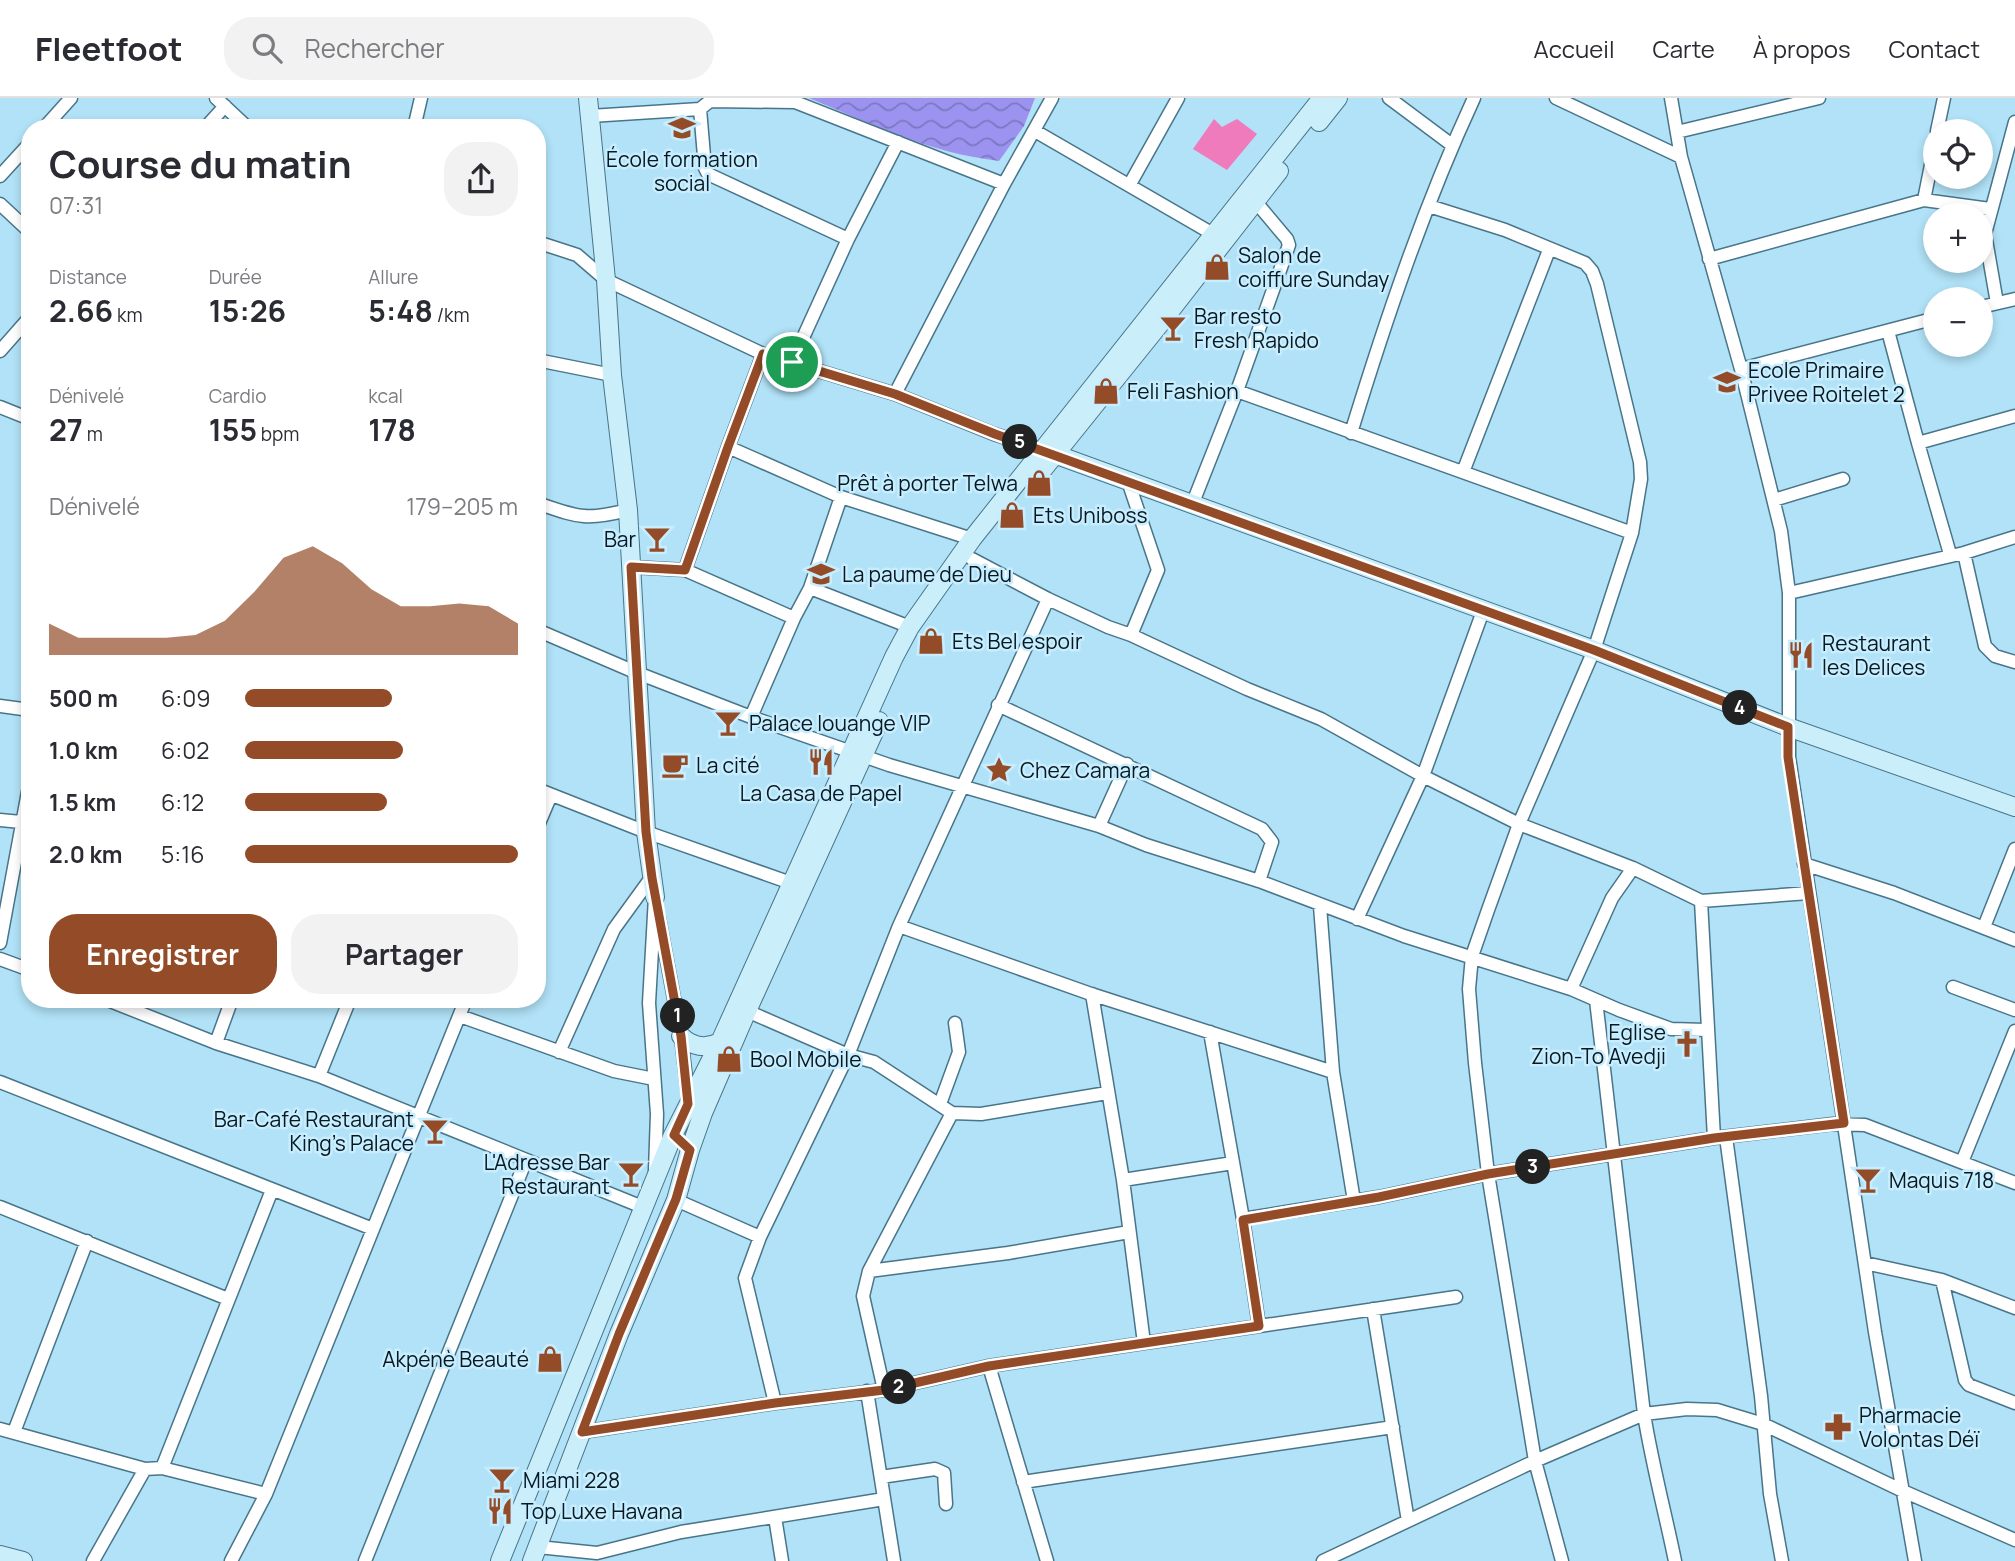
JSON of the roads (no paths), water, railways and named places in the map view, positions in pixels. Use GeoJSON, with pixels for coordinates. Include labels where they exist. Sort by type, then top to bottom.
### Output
{"type":"FeatureCollection","features":[{"type":"Feature","properties":{"kind":"main road"},"geometry":{"type":"LineString","coordinates":[[587,98],[606,280],[612,374],[628,510],[646,832],[655,897]]}},
{"type":"Feature","properties":{"kind":"main road"},"geometry":{"type":"LineString","coordinates":[[535,1554],[619,1334],[676,1199],[690,1150],[696,1108],[720,1042],[791,883],[920,631],[1213,234],[1322,98]]}},
{"type":"Feature","properties":{"kind":"main road"},"geometry":{"type":"LineString","coordinates":[[500,1561],[674,1135],[696,1108],[747,1011],[910,626],[972,539],[1049,453],[1338,98]]}},
{"type":"Feature","properties":{"kind":"main road"},"geometry":{"type":"LineString","coordinates":[[1049,453],[1594,650],[1788,727],[2013,801]]}},
{"type":"Feature","properties":{"kind":"main road"},"geometry":{"type":"LineString","coordinates":[[681,1036],[688,1042],[703,1046],[720,1042]]}},
{"type":"Feature","properties":{"kind":"main road"},"geometry":{"type":"LineString","coordinates":[[0,1555],[23,1561]]}},
{"type":"Feature","properties":{"kind":"street"},"geometry":{"type":"LineString","coordinates":[[416,119],[421,98]]}},
{"type":"Feature","properties":{"kind":"street"},"geometry":{"type":"LineString","coordinates":[[895,394],[1004,184],[1052,98]]}},
{"type":"Feature","properties":{"kind":"street"},"geometry":{"type":"LineString","coordinates":[[1130,184],[1178,98]]}},
{"type":"Feature","properties":{"kind":"street"},"geometry":{"type":"LineString","coordinates":[[1389,98],[1452,145]]}},
{"type":"Feature","properties":{"kind":"street"},"geometry":{"type":"LineString","coordinates":[[1351,433],[1381,335],[1452,145],[1474,98]]}},
{"type":"Feature","properties":{"kind":"street"},"geometry":{"type":"LineString","coordinates":[[1556,98],[1681,157]]}},
{"type":"Feature","properties":{"kind":"street"},"geometry":{"type":"LineString","coordinates":[[1671,98],[1681,157],[1741,369],[1782,531],[1789,593],[1788,757],[1875,1332],[1915,1561]]}},
{"type":"Feature","properties":{"kind":"street"},"geometry":{"type":"LineString","coordinates":[[1677,132],[1819,98]]}},
{"type":"Feature","properties":{"kind":"street"},"geometry":{"type":"LineString","coordinates":[[1940,119],[1944,98]]}},
{"type":"Feature","properties":{"kind":"street"},"geometry":{"type":"LineString","coordinates":[[51,119],[66,100]]}},
{"type":"Feature","properties":{"kind":"street"},"geometry":{"type":"LineString","coordinates":[[210,119],[220,102],[238,119]]}},
{"type":"Feature","properties":{"kind":"street"},"geometry":{"type":"LineString","coordinates":[[590,116],[707,103],[794,102],[1004,184]]}},
{"type":"Feature","properties":{"kind":"street"},"geometry":{"type":"LineString","coordinates":[[707,103],[705,168],[708,174],[848,239]]}},
{"type":"Feature","properties":{"kind":"street"},"geometry":{"type":"LineString","coordinates":[[1992,203],[2015,122]]}},
{"type":"Feature","properties":{"kind":"street"},"geometry":{"type":"LineString","coordinates":[[1035,131],[1213,234]]}},
{"type":"Feature","properties":{"kind":"street"},"geometry":{"type":"LineString","coordinates":[[792,362],[848,239],[898,142]]}},
{"type":"Feature","properties":{"kind":"street"},"geometry":{"type":"LineString","coordinates":[[0,176],[21,153]]}},
{"type":"Feature","properties":{"kind":"street"},"geometry":{"type":"LineString","coordinates":[[1924,200],[1926,189]]}},
{"type":"Feature","properties":{"kind":"street"},"geometry":{"type":"LineString","coordinates":[[1709,259],[1924,200],[1946,203]]}},
{"type":"Feature","properties":{"kind":"street"},"geometry":{"type":"LineString","coordinates":[[1192,505],[1237,391],[1289,245],[1255,201]]}},
{"type":"Feature","properties":{"kind":"street"},"geometry":{"type":"LineString","coordinates":[[0,204],[21,224]]}},
{"type":"Feature","properties":{"kind":"street"},"geometry":{"type":"LineString","coordinates":[[1429,206],[1505,229],[1549,250],[1585,263],[1592,271],[1640,462],[1641,480],[1632,533],[1594,650],[1519,824],[1472,956],[1469,989],[1488,1174],[1535,1461],[1562,1561]]}},
{"type":"Feature","properties":{"kind":"street"},"geometry":{"type":"LineString","coordinates":[[546,245],[577,255],[606,280],[763,354],[895,394],[1049,453]]}},
{"type":"Feature","properties":{"kind":"street"},"geometry":{"type":"LineString","coordinates":[[1463,472],[1549,250]]}},
{"type":"Feature","properties":{"kind":"street"},"geometry":{"type":"LineString","coordinates":[[1992,273],[1997,303]]}},
{"type":"Feature","properties":{"kind":"street"},"geometry":{"type":"LineString","coordinates":[[1993,304],[2015,299]]}},
{"type":"Feature","properties":{"kind":"street"},"geometry":{"type":"LineString","coordinates":[[1741,369],[1923,322]]}},
{"type":"Feature","properties":{"kind":"street"},"geometry":{"type":"LineString","coordinates":[[1888,331],[1950,554]]}},
{"type":"Feature","properties":{"kind":"street"},"geometry":{"type":"LineString","coordinates":[[0,351],[21,334]]}},
{"type":"Feature","properties":{"kind":"street"},"geometry":{"type":"LineString","coordinates":[[685,570],[763,354]]}},
{"type":"Feature","properties":{"kind":"street"},"geometry":{"type":"LineString","coordinates":[[546,362],[612,374]]}},
{"type":"Feature","properties":{"kind":"street"},"geometry":{"type":"LineString","coordinates":[[1237,391],[1632,533]]}},
{"type":"Feature","properties":{"kind":"street"},"geometry":{"type":"LineString","coordinates":[[0,407],[21,415]]}},
{"type":"Feature","properties":{"kind":"street"},"geometry":{"type":"LineString","coordinates":[[1918,443],[2015,415]]}},
{"type":"Feature","properties":{"kind":"street"},"geometry":{"type":"LineString","coordinates":[[728,447],[841,497],[972,539]]}},
{"type":"Feature","properties":{"kind":"street"},"geometry":{"type":"LineString","coordinates":[[1774,500],[1843,480]]}},
{"type":"Feature","properties":{"kind":"street"},"geometry":{"type":"LineString","coordinates":[[1128,481],[1158,570],[1130,635]]}},
{"type":"Feature","properties":{"kind":"street"},"geometry":{"type":"LineString","coordinates":[[751,717],[810,588],[841,497]]}},
{"type":"Feature","properties":{"kind":"street"},"geometry":{"type":"LineString","coordinates":[[546,506],[579,517],[628,510]]}},
{"type":"Feature","properties":{"kind":"street"},"geometry":{"type":"LineString","coordinates":[[1789,593],[1964,552],[2015,537]]}},
{"type":"Feature","properties":{"kind":"street"},"geometry":{"type":"LineString","coordinates":[[1964,552],[1985,646],[1994,656],[2015,662]]}},
{"type":"Feature","properties":{"kind":"street"},"geometry":{"type":"LineString","coordinates":[[972,558],[1048,599],[1108,627],[1321,719],[1423,776],[1519,824],[1633,868],[1701,901],[1809,893]]}},
{"type":"Feature","properties":{"kind":"street"},"geometry":{"type":"LineString","coordinates":[[631,567],[685,570],[794,618]]}},
{"type":"Feature","properties":{"kind":"street"},"geometry":{"type":"LineString","coordinates":[[810,588],[910,626]]}},
{"type":"Feature","properties":{"kind":"street"},"geometry":{"type":"LineString","coordinates":[[775,1403],[745,1278],[760,1237],[848,1055],[899,926],[1048,599]]}},
{"type":"Feature","properties":{"kind":"street"},"geometry":{"type":"LineString","coordinates":[[1357,919],[1423,776],[1483,611]]}},
{"type":"Feature","properties":{"kind":"street"},"geometry":{"type":"LineString","coordinates":[[546,634],[751,717],[964,787],[1099,826],[1146,845],[1259,881],[1357,919],[1571,989],[1671,1029],[1706,1031]]}},
{"type":"Feature","properties":{"kind":"street"},"geometry":{"type":"LineString","coordinates":[[998,705],[1262,829],[1272,842],[1259,881]]}},
{"type":"Feature","properties":{"kind":"street"},"geometry":{"type":"LineString","coordinates":[[0,706],[21,709]]}},
{"type":"Feature","properties":{"kind":"street"},"geometry":{"type":"LineString","coordinates":[[1099,826],[1127,764]]}},
{"type":"Feature","properties":{"kind":"street"},"geometry":{"type":"LineString","coordinates":[[546,793],[646,832],[791,883]]}},
{"type":"Feature","properties":{"kind":"street"},"geometry":{"type":"LineString","coordinates":[[546,807],[551,795]]}},
{"type":"Feature","properties":{"kind":"street"},"geometry":{"type":"LineString","coordinates":[[0,820],[21,822],[0,943]]}},
{"type":"Feature","properties":{"kind":"street"},"geometry":{"type":"LineString","coordinates":[[1984,927],[2015,849]]}},
{"type":"Feature","properties":{"kind":"street"},"geometry":{"type":"LineString","coordinates":[[1804,864],[1894,893],[2015,940]]}},
{"type":"Feature","properties":{"kind":"street"},"geometry":{"type":"LineString","coordinates":[[1571,989],[1612,898],[1633,868]]}},
{"type":"Feature","properties":{"kind":"street"},"geometry":{"type":"LineString","coordinates":[[559,1052],[614,929],[652,878]]}},
{"type":"Feature","properties":{"kind":"street"},"geometry":{"type":"LineString","coordinates":[[655,897],[696,1108]]}},
{"type":"Feature","properties":{"kind":"street"},"geometry":{"type":"LineString","coordinates":[[655,897],[649,1003],[657,1114],[655,1180]]}},
{"type":"Feature","properties":{"kind":"street"},"geometry":{"type":"LineString","coordinates":[[1701,901],[1706,1031],[1720,1138],[1762,1396],[1770,1494],[1782,1561]]}},
{"type":"Feature","properties":{"kind":"street"},"geometry":{"type":"LineString","coordinates":[[1320,906],[1333,1072],[1354,1201]]}},
{"type":"Feature","properties":{"kind":"street"},"geometry":{"type":"LineString","coordinates":[[899,926],[1093,994],[1333,1072]]}},
{"type":"Feature","properties":{"kind":"street"},"geometry":{"type":"LineString","coordinates":[[0,958],[21,966]]}},
{"type":"Feature","properties":{"kind":"street"},"geometry":{"type":"LineString","coordinates":[[1953,987],[2015,1010]]}},
{"type":"Feature","properties":{"kind":"street"},"geometry":{"type":"LineString","coordinates":[[1093,994],[1123,1180],[1144,1343]]}},
{"type":"Feature","properties":{"kind":"street"},"geometry":{"type":"LineString","coordinates":[[1596,1000],[1644,1414],[1653,1470],[1664,1506],[1675,1561]]}},
{"type":"Feature","properties":{"kind":"street"},"geometry":{"type":"LineString","coordinates":[[128,1008],[216,1043],[319,1076],[645,1208]]}},
{"type":"Feature","properties":{"kind":"street"},"geometry":{"type":"LineString","coordinates":[[216,1043],[229,1008]]}},
{"type":"Feature","properties":{"kind":"street"},"geometry":{"type":"LineString","coordinates":[[319,1076],[346,1008]]}},
{"type":"Feature","properties":{"kind":"street"},"geometry":{"type":"LineString","coordinates":[[231,1561],[266,1494],[463,1008]]}},
{"type":"Feature","properties":{"kind":"street"},"geometry":{"type":"LineString","coordinates":[[747,1011],[848,1055],[874,1062],[952,1113],[981,1114],[1107,1093]]}},
{"type":"Feature","properties":{"kind":"street"},"geometry":{"type":"LineString","coordinates":[[460,1016],[614,1071],[654,1079]]}},
{"type":"Feature","properties":{"kind":"street"},"geometry":{"type":"LineString","coordinates":[[940,1104],[959,1052],[956,1023]]}},
{"type":"Feature","properties":{"kind":"street"},"geometry":{"type":"LineString","coordinates":[[1962,1162],[2011,1054],[2015,1031]]}},
{"type":"Feature","properties":{"kind":"street"},"geometry":{"type":"LineString","coordinates":[[1210,1032],[1259,1326]]}},
{"type":"Feature","properties":{"kind":"street"},"geometry":{"type":"LineString","coordinates":[[0,1082],[373,1229]]}},
{"type":"Feature","properties":{"kind":"street"},"geometry":{"type":"LineString","coordinates":[[884,1390],[863,1296],[869,1271],[952,1113]]}},
{"type":"Feature","properties":{"kind":"street"},"geometry":{"type":"LineString","coordinates":[[657,1114],[690,1150]]}},
{"type":"Feature","properties":{"kind":"street"},"geometry":{"type":"LineString","coordinates":[[1243,1220],[1488,1174],[1720,1138],[1844,1123],[1865,1125],[2015,1184]]}},
{"type":"Feature","properties":{"kind":"street"},"geometry":{"type":"LineString","coordinates":[[365,1561],[526,1160]]}},
{"type":"Feature","properties":{"kind":"street"},"geometry":{"type":"LineString","coordinates":[[1123,1180],[1233,1163]]}},
{"type":"Feature","properties":{"kind":"street"},"geometry":{"type":"LineString","coordinates":[[162,1468],[272,1190]]}},
{"type":"Feature","properties":{"kind":"street"},"geometry":{"type":"LineString","coordinates":[[676,1199],[760,1237]]}},
{"type":"Feature","properties":{"kind":"street"},"geometry":{"type":"LineString","coordinates":[[0,1207],[228,1299]]}},
{"type":"Feature","properties":{"kind":"street"},"geometry":{"type":"LineString","coordinates":[[869,1271],[1129,1232]]}},
{"type":"Feature","properties":{"kind":"street"},"geometry":{"type":"LineString","coordinates":[[14,1432],[88,1241]]}},
{"type":"Feature","properties":{"kind":"street"},"geometry":{"type":"LineString","coordinates":[[1865,1264],[1942,1280],[2015,1308]]}},
{"type":"Feature","properties":{"kind":"street"},"geometry":{"type":"LineString","coordinates":[[1942,1280],[1965,1380],[1969,1385],[2015,1403]]}},
{"type":"Feature","properties":{"kind":"street"},"geometry":{"type":"LineString","coordinates":[[582,1432],[775,1403],[884,1390],[989,1366],[1456,1297]]}},
{"type":"Feature","properties":{"kind":"street"},"geometry":{"type":"LineString","coordinates":[[1373,1309],[1408,1521]]}},
{"type":"Feature","properties":{"kind":"street"},"geometry":{"type":"LineString","coordinates":[[989,1366],[1047,1561]]}},
{"type":"Feature","properties":{"kind":"street"},"geometry":{"type":"LineString","coordinates":[[867,1391],[894,1561]]}},
{"type":"Feature","properties":{"kind":"street"},"geometry":{"type":"LineString","coordinates":[[1323,1561],[1535,1461],[1644,1414],[1687,1409],[1717,1410],[1763,1424],[1903,1491],[2015,1540]]}},
{"type":"Feature","properties":{"kind":"street"},"geometry":{"type":"LineString","coordinates":[[1023,1482],[1393,1427]]}},
{"type":"Feature","properties":{"kind":"street"},"geometry":{"type":"LineString","coordinates":[[0,1429],[145,1469],[162,1468],[266,1494]]}},
{"type":"Feature","properties":{"kind":"street"},"geometry":{"type":"LineString","coordinates":[[93,1561],[145,1469]]}},
{"type":"Feature","properties":{"kind":"street"},"geometry":{"type":"LineString","coordinates":[[881,1477],[940,1470],[944,1473],[946,1504]]}},
{"type":"Feature","properties":{"kind":"street"},"geometry":{"type":"LineString","coordinates":[[535,1554],[598,1557],[681,1532],[884,1499]]}},
{"type":"Feature","properties":{"kind":"street"},"geometry":{"type":"LineString","coordinates":[[775,1517],[782,1561]]}},
{"type":"Feature","properties":{"kind":"water"},"geometry":{"type":"Polygon","coordinates":[[[809,98],[1035,98],[1024,126],[999,161],[924,144],[809,98]]]}},
{"type":"Feature","properties":{"kind":"place","name":"École formation social"},"geometry":{"type":"Point","coordinates":[682,128]}},
{"type":"Feature","properties":{"kind":"place","name":"Salon de coiffure Sunday"},"geometry":{"type":"Point","coordinates":[1217,267]}},
{"type":"Feature","properties":{"kind":"place","name":"Bar resto Fresh Rapido"},"geometry":{"type":"Point","coordinates":[1173,328]}},
{"type":"Feature","properties":{"kind":"place","name":"Ecole Primaire Privee Roitelet 2"},"geometry":{"type":"Point","coordinates":[1727,382]}},
{"type":"Feature","properties":{"kind":"place","name":"Feli Fashion"},"geometry":{"type":"Point","coordinates":[1106,391]}},
{"type":"Feature","properties":{"kind":"place","name":"Prêt à porter Telwa"},"geometry":{"type":"Point","coordinates":[1039,483]}},
{"type":"Feature","properties":{"kind":"place","name":"Ets Uniboss"},"geometry":{"type":"Point","coordinates":[1012,515]}},
{"type":"Feature","properties":{"kind":"place","name":"Bar"},"geometry":{"type":"Point","coordinates":[657,539]}},
{"type":"Feature","properties":{"kind":"place","name":"La paume de Dieu"},"geometry":{"type":"Point","coordinates":[821,574]}},
{"type":"Feature","properties":{"kind":"place","name":"Ets Bel espoir"},"geometry":{"type":"Point","coordinates":[931,641]}},
{"type":"Feature","properties":{"kind":"place","name":"Restaurant les Delices"},"geometry":{"type":"Point","coordinates":[1801,655]}},
{"type":"Feature","properties":{"kind":"place","name":"Palace louange VIP"},"geometry":{"type":"Point","coordinates":[728,723]}},
{"type":"Feature","properties":{"kind":"place","name":"La Casa de Papel"},"geometry":{"type":"Point","coordinates":[821,762]}},
{"type":"Feature","properties":{"kind":"place","name":"La cité"},"geometry":{"type":"Point","coordinates":[675,765]}},
{"type":"Feature","properties":{"kind":"place","name":"Chez Camara"},"geometry":{"type":"Point","coordinates":[999,770]}},
{"type":"Feature","properties":{"kind":"place","name":"Eglise Zion-To Avedji"},"geometry":{"type":"Point","coordinates":[1687,1044]}},
{"type":"Feature","properties":{"kind":"place","name":"Bool Mobile"},"geometry":{"type":"Point","coordinates":[729,1059]}},
{"type":"Feature","properties":{"kind":"place","name":"Bar-Café Restaurant King's Palace"},"geometry":{"type":"Point","coordinates":[435,1131]}},
{"type":"Feature","properties":{"kind":"place","name":"L'Adresse Bar Restaurant"},"geometry":{"type":"Point","coordinates":[631,1174]}},
{"type":"Feature","properties":{"kind":"place","name":"Maquis 718"},"geometry":{"type":"Point","coordinates":[1868,1180]}},
{"type":"Feature","properties":{"kind":"place","name":"Akpénè Beauté"},"geometry":{"type":"Point","coordinates":[550,1359]}},
{"type":"Feature","properties":{"kind":"place","name":"Pharmacie Volontas Déï"},"geometry":{"type":"Point","coordinates":[1838,1427]}},
{"type":"Feature","properties":{"kind":"place","name":"Miami 228"},"geometry":{"type":"Point","coordinates":[502,1480]}},
{"type":"Feature","properties":{"kind":"place","name":"Top Luxe Havana"},"geometry":{"type":"Point","coordinates":[500,1511]}}]}
